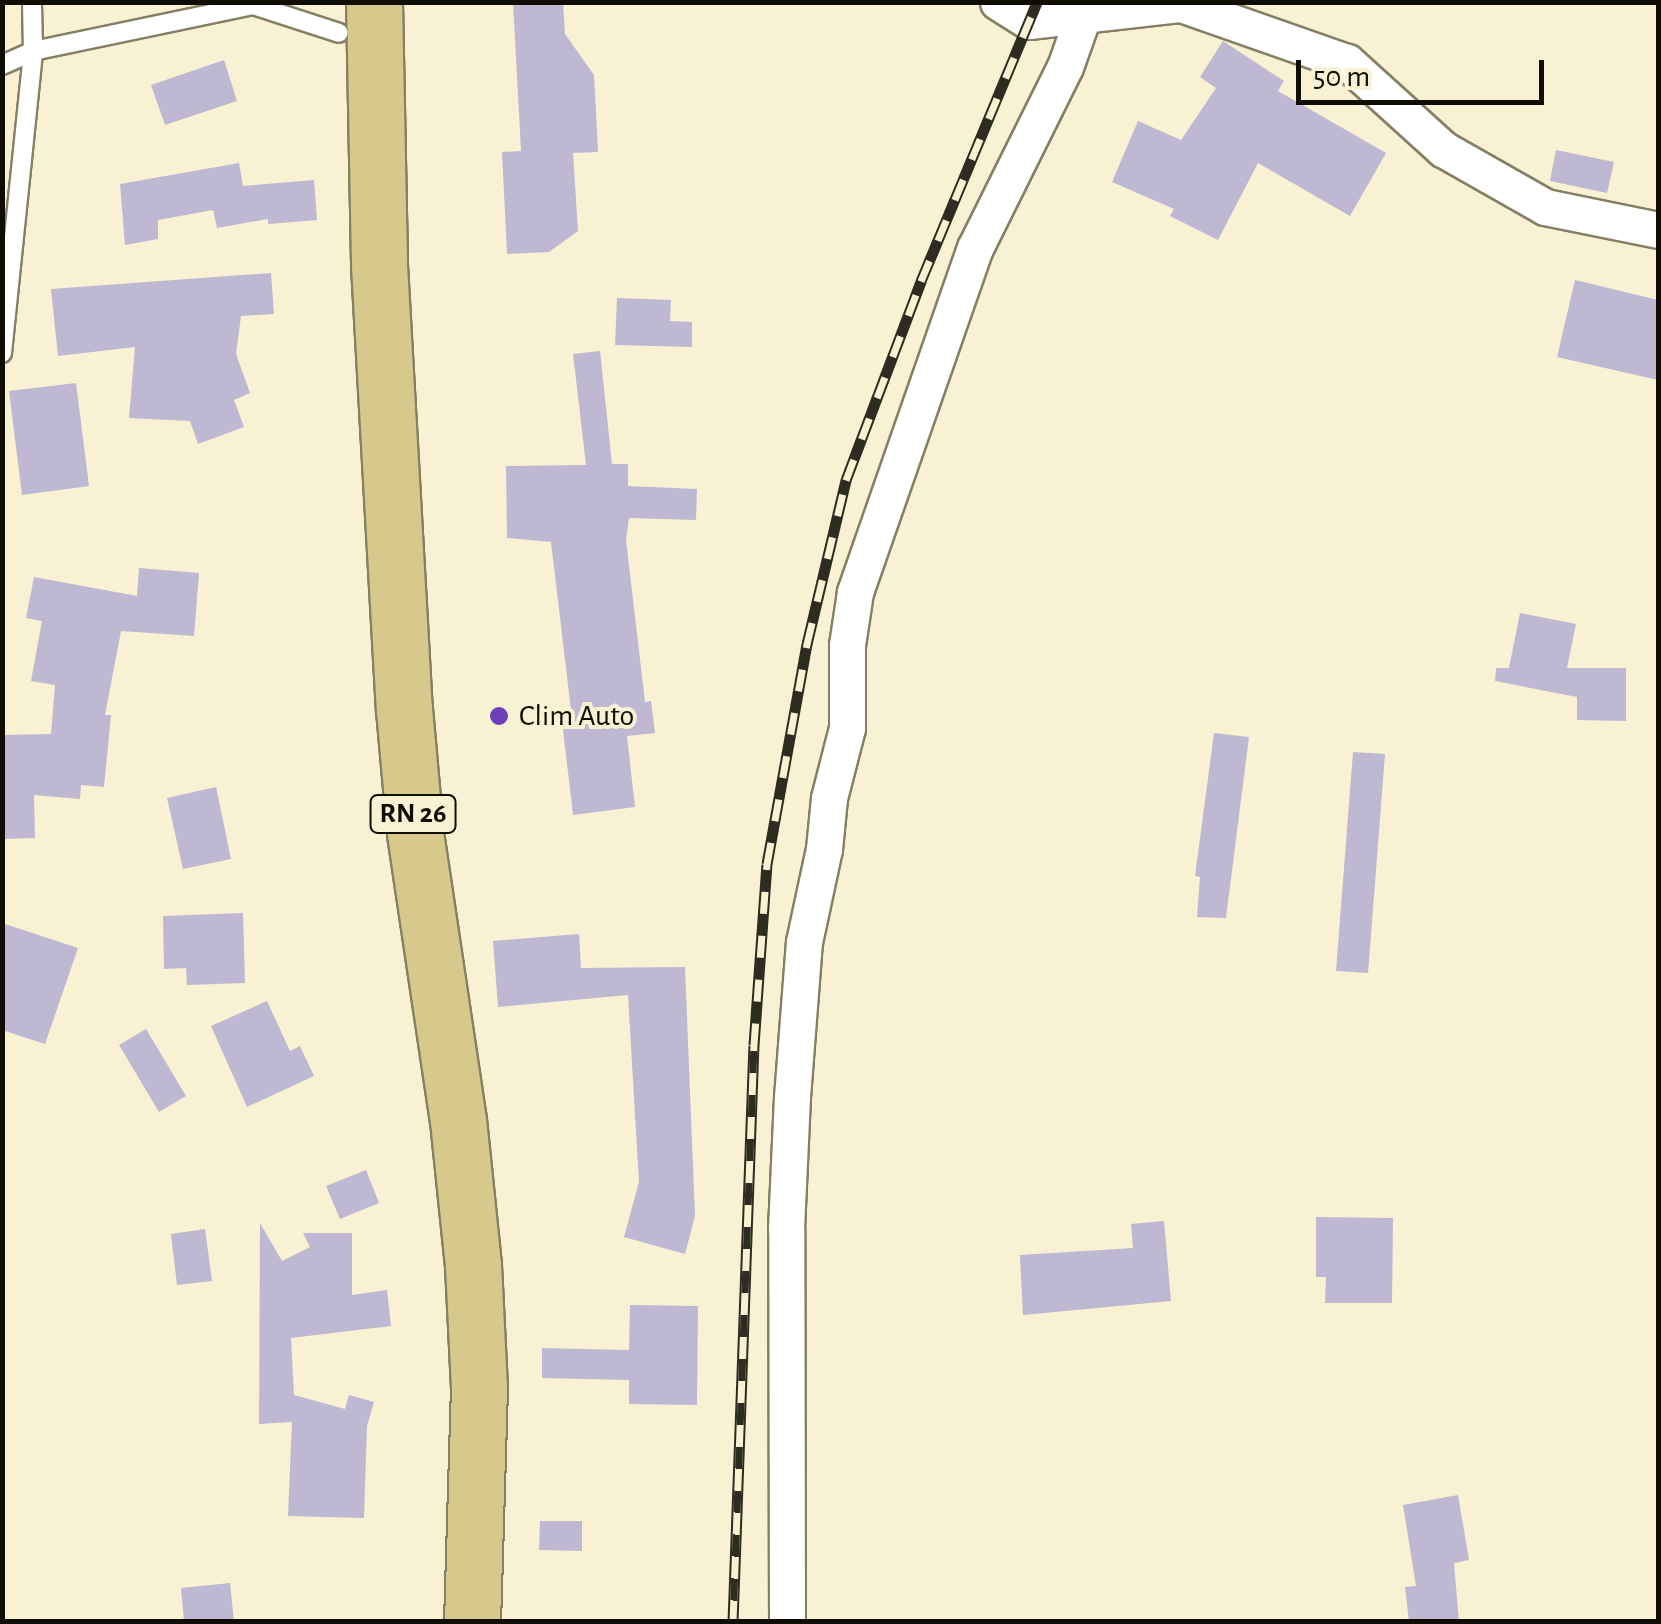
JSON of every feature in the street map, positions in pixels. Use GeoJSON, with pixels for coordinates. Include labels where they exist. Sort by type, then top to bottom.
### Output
{"type":"FeatureCollection","features":[{"type":"Feature","properties":{"kind":"main road","name":"RN 26"},"geometry":{"type":"LineString","coordinates":[[351,13],[360,608],[374,796],[423,1132],[440,1315],[442,1519],[437,1622]]}},
{"type":"Feature","properties":{"kind":"main road","name":"RN 26"},"geometry":{"type":"LineString","coordinates":[[351,13],[379,266],[404,709],[415,833],[458,1120],[473,1265],[480,1387],[472,1622]]}},
{"type":"Feature","properties":{"kind":"street"},"geometry":{"type":"LineString","coordinates":[[998,2],[1029,21],[1181,4],[1347,62],[1443,149],[1546,207],[1658,230]]}},
{"type":"Feature","properties":{"kind":"street"},"geometry":{"type":"LineString","coordinates":[[787,1622],[786,1229],[792,1097],[804,942],[824,850],[829,798],[848,728],[846,645],[855,592],[975,248],[1065,67],[1083,16]]}},
{"type":"Feature","properties":{"kind":"lane"},"geometry":{"type":"LineString","coordinates":[[2,354],[32,50],[32,2]]}},
{"type":"Feature","properties":{"kind":"lane"},"geometry":{"type":"LineString","coordinates":[[2,64],[32,50],[253,5],[351,13]]}},
{"type":"Feature","properties":{"kind":"building"},"geometry":{"type":"Polygon","coordinates":[[[513,2],[563,2],[565,34],[594,75],[598,152],[573,153],[578,231],[549,252],[507,254],[502,152],[521,151],[513,2]]]}},
{"type":"Feature","properties":{"kind":"building"},"geometry":{"type":"Polygon","coordinates":[[[1223,41],[1284,81],[1278,91],[1386,153],[1350,216],[1258,163],[1218,240],[1170,216],[1174,209],[1112,182],[1138,121],[1181,140],[1216,88],[1200,77],[1223,41]]]}},
{"type":"Feature","properties":{"kind":"building"},"geometry":{"type":"Polygon","coordinates":[[[224,60],[237,101],[165,125],[151,85],[224,60]]]}},
{"type":"Feature","properties":{"kind":"building"},"geometry":{"type":"Polygon","coordinates":[[[1556,150],[1614,162],[1607,193],[1550,181],[1556,150]]]}},
{"type":"Feature","properties":{"kind":"building"},"geometry":{"type":"Polygon","coordinates":[[[239,163],[243,186],[314,180],[317,220],[268,224],[268,219],[217,228],[213,210],[158,220],[158,239],[125,245],[120,184],[239,163]]]}},
{"type":"Feature","properties":{"kind":"building"},"geometry":{"type":"Polygon","coordinates":[[[271,273],[274,314],[241,316],[236,354],[250,393],[234,400],[244,427],[198,444],[190,421],[129,418],[135,347],[58,356],[51,289],[271,273]]]}},
{"type":"Feature","properties":{"kind":"building"},"geometry":{"type":"Polygon","coordinates":[[[1575,280],[1658,300],[1658,380],[1557,357],[1575,280]]]}},
{"type":"Feature","properties":{"kind":"building"},"geometry":{"type":"Polygon","coordinates":[[[617,298],[671,300],[670,321],[692,322],[692,347],[615,345],[617,298]]]}},
{"type":"Feature","properties":{"kind":"building"},"geometry":{"type":"Polygon","coordinates":[[[600,351],[612,464],[628,464],[628,486],[697,489],[696,520],[629,518],[626,540],[645,702],[651,701],[655,733],[627,736],[635,807],[573,815],[561,712],[571,710],[551,542],[507,538],[506,466],[586,465],[573,354],[600,351]]]}},
{"type":"Feature","properties":{"kind":"building"},"geometry":{"type":"Polygon","coordinates":[[[76,383],[89,486],[22,495],[9,391],[76,383]]]}},
{"type":"Feature","properties":{"kind":"building"},"geometry":{"type":"Polygon","coordinates":[[[139,568],[199,573],[194,636],[121,631],[105,715],[111,715],[104,787],[81,785],[80,799],[34,795],[35,838],[2,839],[2,735],[51,734],[55,685],[31,681],[42,621],[26,618],[34,577],[137,596],[139,568]]]}},
{"type":"Feature","properties":{"kind":"building"},"geometry":{"type":"Polygon","coordinates":[[[1520,613],[1576,624],[1567,668],[1626,668],[1626,721],[1577,720],[1577,697],[1495,681],[1496,668],[1509,668],[1520,613]]]}},
{"type":"Feature","properties":{"kind":"building"},"geometry":{"type":"Polygon","coordinates":[[[1214,733],[1249,737],[1226,918],[1197,917],[1200,877],[1195,876],[1214,733]]]}},
{"type":"Feature","properties":{"kind":"building"},"geometry":{"type":"Polygon","coordinates":[[[1353,752],[1385,754],[1368,973],[1336,971],[1353,752]]]}},
{"type":"Feature","properties":{"kind":"building"},"geometry":{"type":"Polygon","coordinates":[[[216,787],[231,859],[183,869],[167,798],[216,787]]]}},
{"type":"Feature","properties":{"kind":"building"},"geometry":{"type":"Polygon","coordinates":[[[243,913],[245,983],[187,985],[186,968],[164,969],[163,916],[243,913]]]}},
{"type":"Feature","properties":{"kind":"building"},"geometry":{"type":"Polygon","coordinates":[[[2,923],[78,948],[45,1044],[2,1030],[2,923]]]}},
{"type":"Feature","properties":{"kind":"building"},"geometry":{"type":"Polygon","coordinates":[[[579,934],[581,968],[685,967],[695,1216],[685,1254],[624,1237],[639,1182],[628,995],[498,1007],[493,941],[579,934]]]}},
{"type":"Feature","properties":{"kind":"building"},"geometry":{"type":"Polygon","coordinates":[[[267,1001],[290,1051],[300,1046],[314,1076],[247,1107],[211,1026],[267,1001]]]}},
{"type":"Feature","properties":{"kind":"building"},"geometry":{"type":"Polygon","coordinates":[[[146,1029],[186,1096],[159,1112],[119,1045],[146,1029]]]}},
{"type":"Feature","properties":{"kind":"building"},"geometry":{"type":"Polygon","coordinates":[[[366,1170],[379,1203],[340,1219],[326,1186],[366,1170]]]}},
{"type":"Feature","properties":{"kind":"building"},"geometry":{"type":"Polygon","coordinates":[[[1316,1217],[1393,1218],[1392,1303],[1325,1303],[1326,1277],[1316,1277],[1316,1217]]]}},
{"type":"Feature","properties":{"kind":"building"},"geometry":{"type":"Polygon","coordinates":[[[1164,1221],[1171,1301],[1023,1315],[1020,1255],[1133,1248],[1131,1224],[1164,1221]]]}},
{"type":"Feature","properties":{"kind":"building"},"geometry":{"type":"Polygon","coordinates":[[[260,1223],[282,1261],[310,1247],[303,1233],[352,1233],[352,1295],[387,1290],[391,1326],[291,1338],[294,1395],[345,1409],[349,1395],[374,1402],[367,1426],[364,1518],[288,1516],[292,1422],[259,1424],[260,1223]]]}},
{"type":"Feature","properties":{"kind":"building"},"geometry":{"type":"Polygon","coordinates":[[[205,1229],[212,1281],[177,1285],[171,1234],[205,1229]]]}},
{"type":"Feature","properties":{"kind":"building"},"geometry":{"type":"Polygon","coordinates":[[[630,1305],[698,1306],[697,1405],[629,1404],[629,1380],[542,1378],[542,1348],[629,1350],[630,1305]]]}},
{"type":"Feature","properties":{"kind":"building"},"geometry":{"type":"Polygon","coordinates":[[[1458,1495],[1469,1560],[1454,1563],[1459,1622],[1409,1622],[1405,1587],[1416,1586],[1403,1505],[1458,1495]]]}},
{"type":"Feature","properties":{"kind":"building"},"geometry":{"type":"Polygon","coordinates":[[[540,1521],[582,1521],[582,1551],[539,1550],[540,1521]]]}},
{"type":"Feature","properties":{"kind":"building"},"geometry":{"type":"Polygon","coordinates":[[[230,1583],[234,1622],[184,1622],[181,1588],[230,1583]]]}},
{"type":"Feature","properties":{"kind":"railway"},"geometry":{"type":"LineString","coordinates":[[733,1622],[754,1045],[767,864],[807,644],[846,480],[921,281],[1037,2]]}},
{"type":"Feature","properties":{"kind":"place","name":"Clim Auto"},"geometry":{"type":"Point","coordinates":[499,716]}}]}
